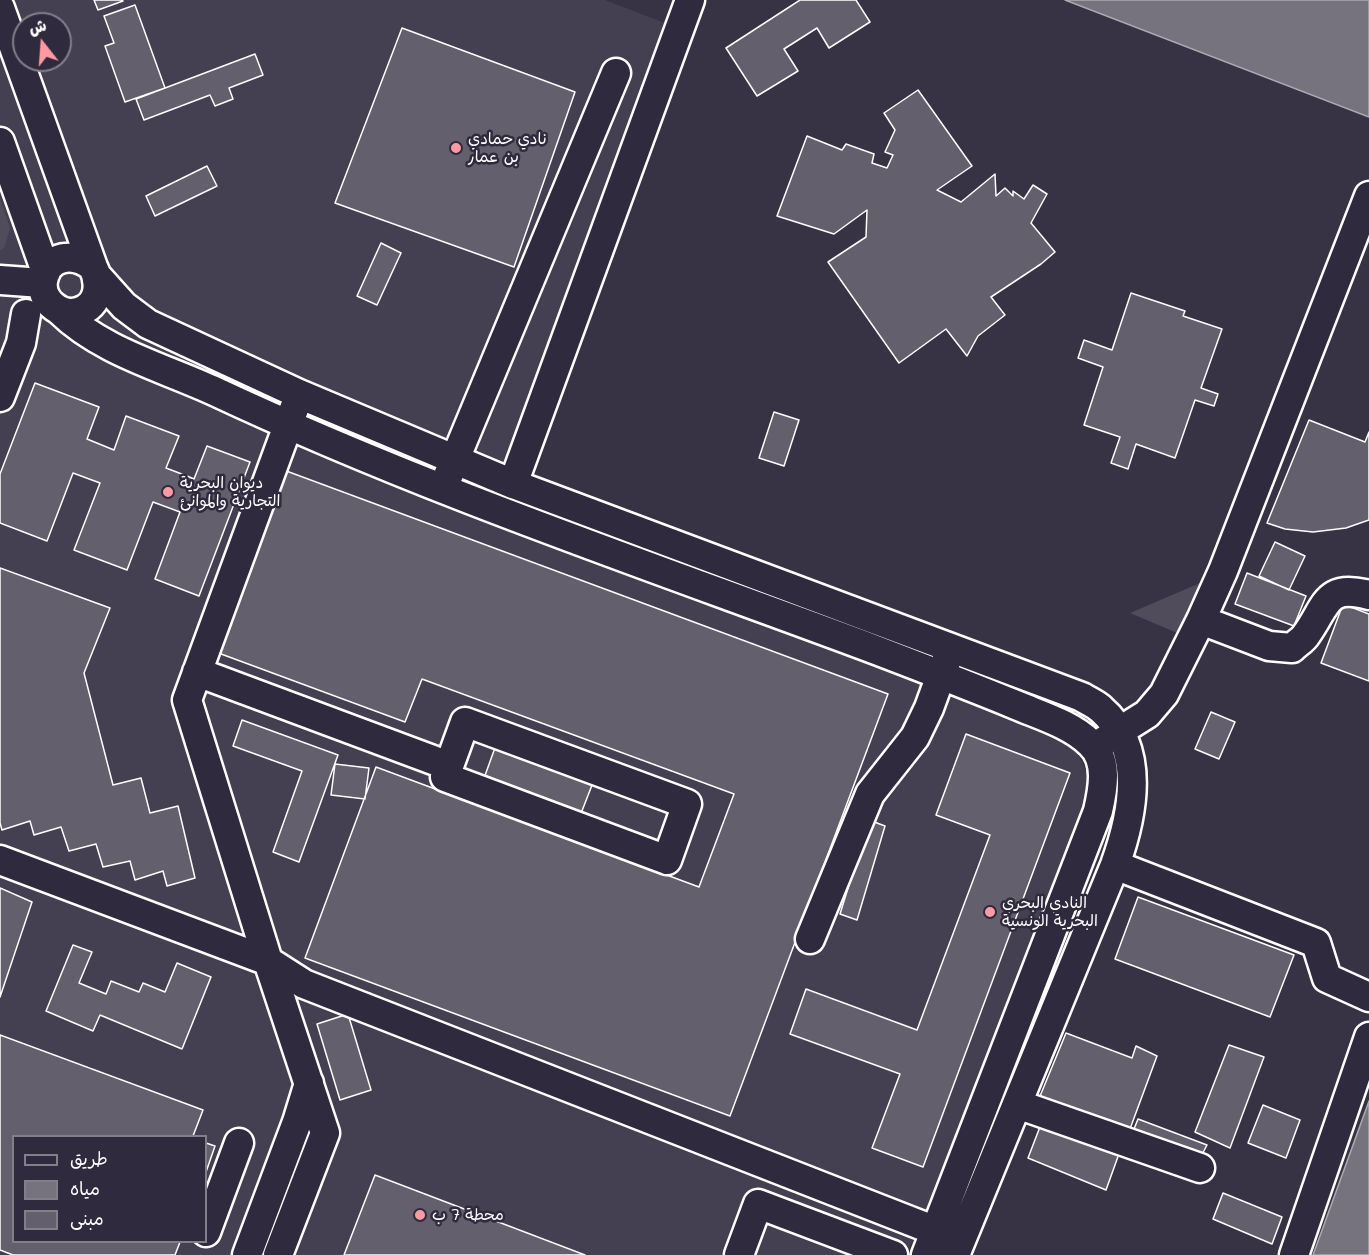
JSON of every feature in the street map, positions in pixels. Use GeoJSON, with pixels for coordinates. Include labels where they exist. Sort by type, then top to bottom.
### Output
{"type":"FeatureCollection","features":[{"type":"Feature","properties":{"kind":"street"},"geometry":{"type":"LineString","coordinates":[[513,484],[690,0]]}},
{"type":"Feature","properties":{"kind":"street"},"geometry":{"type":"LineString","coordinates":[[0,8],[99,288],[96,298],[89,306],[69,313],[50,293],[0,280]]}},
{"type":"Feature","properties":{"kind":"street"},"geometry":{"type":"LineString","coordinates":[[444,489],[454,459],[616,73]]}},
{"type":"Feature","properties":{"kind":"street"},"geometry":{"type":"LineString","coordinates":[[0,142],[50,293],[72,323],[99,342],[212,390],[287,426],[444,489],[941,674],[1075,730],[1094,746],[1102,766],[1103,787],[1098,811],[931,1243],[304,984],[268,961],[0,860]]}},
{"type":"Feature","properties":{"kind":"street"},"geometry":{"type":"LineString","coordinates":[[1094,746],[1120,733],[1148,714],[1164,694],[1202,620],[1369,196]]}},
{"type":"Feature","properties":{"kind":"street"},"geometry":{"type":"LineString","coordinates":[[50,293],[52,263],[62,258],[73,257],[84,260],[124,306],[148,324],[299,394],[513,484],[1082,697],[1102,710],[1120,733],[1130,759],[1133,785],[1131,812],[1126,833],[1116,865],[955,1255]]}},
{"type":"Feature","properties":{"kind":"street"},"geometry":{"type":"LineString","coordinates":[[0,397],[21,343],[13,313],[50,293]]}},
{"type":"Feature","properties":{"kind":"street"},"geometry":{"type":"LineString","coordinates":[[278,1255],[325,1133],[268,961],[187,700],[299,394]]}},
{"type":"Feature","properties":{"kind":"street"},"geometry":{"type":"LineString","coordinates":[[1202,620],[1269,646],[1292,648],[1305,636],[1327,600],[1340,592],[1355,591],[1369,595]]}},
{"type":"Feature","properties":{"kind":"street"},"geometry":{"type":"LineString","coordinates":[[810,939],[870,794],[915,737],[929,708],[951,648]]}},
{"type":"Feature","properties":{"kind":"street"},"geometry":{"type":"LineString","coordinates":[[197,672],[448,766]]}},
{"type":"Feature","properties":{"kind":"street"},"geometry":{"type":"LineString","coordinates":[[465,722],[687,804],[667,860],[445,777],[448,766],[465,722]]}},
{"type":"Feature","properties":{"kind":"street"},"geometry":{"type":"LineString","coordinates":[[1116,865],[1316,943],[1327,978],[1369,997]]}},
{"type":"Feature","properties":{"kind":"street"},"geometry":{"type":"LineString","coordinates":[[1294,1255],[1369,1037]]}},
{"type":"Feature","properties":{"kind":"street"},"geometry":{"type":"LineString","coordinates":[[247,1255],[309,1083]]}},
{"type":"Feature","properties":{"kind":"street"},"geometry":{"type":"LineString","coordinates":[[1017,1104],[1200,1168]]}},
{"type":"Feature","properties":{"kind":"street"},"geometry":{"type":"LineString","coordinates":[[207,1229],[238,1143]]}},
{"type":"Feature","properties":{"kind":"street"},"geometry":{"type":"LineString","coordinates":[[739,1255],[758,1204],[893,1255]]}},
{"type":"Feature","properties":{"kind":"shaded area"},"geometry":{"type":"Polygon","coordinates":[[[0,0],[605,0],[670,25],[483,518],[1071,738],[1089,778],[1087,808],[929,1206],[906,1255],[0,1255],[0,0]]]}},
{"type":"Feature","properties":{"kind":"shaded area"},"geometry":{"type":"Polygon","coordinates":[[[0,198],[10,228],[4,248],[0,250],[0,198]]]}},
{"type":"Feature","properties":{"kind":"shaded area"},"geometry":{"type":"Polygon","coordinates":[[[1200,583],[1182,635],[1130,613],[1200,583]]]}},
{"type":"Feature","properties":{"kind":"water"},"geometry":{"type":"Polygon","coordinates":[[[1065,0],[1369,0],[1369,117],[1065,0]]]}},
{"type":"Feature","properties":{"kind":"water"},"geometry":{"type":"Polygon","coordinates":[[[1369,1101],[1369,1255],[1313,1255],[1369,1101]]]}},
{"type":"Feature","properties":{"kind":"building"},"geometry":{"type":"Polygon","coordinates":[[[94,0],[122,0],[123,1],[98,10],[94,0]]]}},
{"type":"Feature","properties":{"kind":"building"},"geometry":{"type":"Polygon","coordinates":[[[800,0],[856,0],[870,22],[829,48],[817,28],[784,49],[798,71],[757,96],[726,48],[800,0]]]}},
{"type":"Feature","properties":{"kind":"building"},"geometry":{"type":"Polygon","coordinates":[[[135,5],[165,88],[125,102],[105,46],[114,43],[104,16],[135,5]]]}},
{"type":"Feature","properties":{"kind":"building","name":"نادي حمادي بن عمار"},"geometry":{"type":"Polygon","coordinates":[[[402,28],[575,92],[514,267],[335,203],[402,28]]]}},
{"type":"Feature","properties":{"kind":"building"},"geometry":{"type":"Polygon","coordinates":[[[255,54],[263,75],[229,88],[233,99],[215,106],[210,95],[144,120],[136,99],[255,54]]]}},
{"type":"Feature","properties":{"kind":"building"},"geometry":{"type":"Polygon","coordinates":[[[918,90],[972,166],[937,190],[961,202],[995,174],[996,196],[1005,188],[1013,196],[1013,191],[1024,199],[1033,185],[1047,194],[1031,223],[1055,252],[991,297],[1005,315],[978,336],[967,356],[946,329],[899,363],[828,262],[866,237],[867,210],[834,234],[777,216],[807,136],[842,150],[846,144],[874,154],[872,163],[887,168],[893,155],[885,152],[895,130],[884,113],[918,90]]]}},
{"type":"Feature","properties":{"kind":"building"},"geometry":{"type":"Polygon","coordinates":[[[207,166],[217,186],[155,216],[146,196],[207,166]]]}},
{"type":"Feature","properties":{"kind":"building"},"geometry":{"type":"Polygon","coordinates":[[[381,243],[401,253],[377,305],[357,296],[381,243]]]}},
{"type":"Feature","properties":{"kind":"building"},"geometry":{"type":"Polygon","coordinates":[[[1131,293],[1185,311],[1183,316],[1222,329],[1201,388],[1218,394],[1214,406],[1195,400],[1175,458],[1136,444],[1128,469],[1111,463],[1120,437],[1084,425],[1103,367],[1078,358],[1084,340],[1112,350],[1131,293]]]}},
{"type":"Feature","properties":{"kind":"building","name":"ديوان البحرية التجارية والموانئ"},"geometry":{"type":"Polygon","coordinates":[[[35,383],[99,407],[87,439],[114,450],[126,416],[179,436],[166,468],[194,479],[207,446],[250,462],[199,596],[155,579],[180,512],[153,502],[127,570],[74,550],[100,483],[73,473],[47,541],[0,523],[0,474],[35,383]]]}},
{"type":"Feature","properties":{"kind":"building"},"geometry":{"type":"Polygon","coordinates":[[[774,412],[799,420],[784,466],[759,458],[774,412]]]}},
{"type":"Feature","properties":{"kind":"building"},"geometry":{"type":"Polygon","coordinates":[[[1309,420],[1365,442],[1369,432],[1369,520],[1346,528],[1313,532],[1285,529],[1267,523],[1309,420]]]}},
{"type":"Feature","properties":{"kind":"building"},"geometry":{"type":"Polygon","coordinates":[[[281,469],[888,694],[730,1116],[305,958],[376,767],[699,887],[734,794],[422,679],[405,722],[213,651],[281,469]]]}},
{"type":"Feature","properties":{"kind":"building"},"geometry":{"type":"Polygon","coordinates":[[[1275,542],[1305,556],[1289,590],[1259,576],[1275,542]]]}},
{"type":"Feature","properties":{"kind":"building"},"geometry":{"type":"Polygon","coordinates":[[[0,568],[110,608],[84,673],[113,785],[141,778],[150,813],[178,806],[195,878],[167,886],[163,871],[135,880],[130,861],[103,867],[96,844],[69,851],[61,827],[34,835],[30,821],[2,830],[0,823],[0,568]]]}},
{"type":"Feature","properties":{"kind":"building"},"geometry":{"type":"Polygon","coordinates":[[[1247,573],[1306,596],[1294,626],[1235,604],[1247,573]]]}},
{"type":"Feature","properties":{"kind":"building"},"geometry":{"type":"Polygon","coordinates":[[[1343,604],[1369,614],[1369,681],[1321,663],[1343,604]]]}},
{"type":"Feature","properties":{"kind":"building"},"geometry":{"type":"Polygon","coordinates":[[[1211,712],[1235,722],[1219,759],[1195,749],[1211,712]]]}},
{"type":"Feature","properties":{"kind":"building"},"geometry":{"type":"Polygon","coordinates":[[[242,720],[338,755],[299,862],[273,852],[302,771],[233,746],[242,720]]]}},
{"type":"Feature","properties":{"kind":"building","name":"النادي البحري البحرية الونسية"},"geometry":{"type":"Polygon","coordinates":[[[966,734],[1070,773],[923,1167],[872,1148],[900,1074],[790,1034],[806,989],[917,1030],[990,835],[936,815],[966,734]]]}},
{"type":"Feature","properties":{"kind":"building"},"geometry":{"type":"Polygon","coordinates":[[[496,745],[594,780],[580,816],[483,781],[496,745]]]}},
{"type":"Feature","properties":{"kind":"building"},"geometry":{"type":"Polygon","coordinates":[[[335,764],[369,768],[365,799],[331,795],[335,764]]]}},
{"type":"Feature","properties":{"kind":"building"},"geometry":{"type":"Polygon","coordinates":[[[869,820],[885,826],[857,920],[840,914],[869,820]]]}},
{"type":"Feature","properties":{"kind":"building"},"geometry":{"type":"Polygon","coordinates":[[[0,888],[32,902],[0,997],[0,888]]]}},
{"type":"Feature","properties":{"kind":"building"},"geometry":{"type":"Polygon","coordinates":[[[1138,897],[1294,955],[1270,1017],[1115,959],[1138,897]]]}},
{"type":"Feature","properties":{"kind":"building"},"geometry":{"type":"Polygon","coordinates":[[[73,945],[92,952],[79,983],[106,994],[111,981],[139,992],[143,983],[165,992],[177,963],[211,977],[182,1049],[100,1015],[93,1031],[46,1011],[73,945]]]}},
{"type":"Feature","properties":{"kind":"building"},"geometry":{"type":"Polygon","coordinates":[[[348,1014],[371,1090],[340,1100],[317,1024],[348,1014]]]}},
{"type":"Feature","properties":{"kind":"building"},"geometry":{"type":"Polygon","coordinates":[[[1066,1033],[1132,1058],[1136,1046],[1157,1056],[1127,1137],[1038,1101],[1066,1033]]]}},
{"type":"Feature","properties":{"kind":"building"},"geometry":{"type":"Polygon","coordinates":[[[0,1035],[203,1110],[193,1135],[12,1135],[12,1243],[180,1243],[175,1255],[13,1255],[0,1250],[0,1035]]]}},
{"type":"Feature","properties":{"kind":"building"},"geometry":{"type":"Polygon","coordinates":[[[1229,1045],[1264,1057],[1230,1148],[1195,1132],[1229,1045]]]}},
{"type":"Feature","properties":{"kind":"building"},"geometry":{"type":"Polygon","coordinates":[[[1263,1105],[1300,1120],[1286,1158],[1248,1143],[1263,1105]]]}},
{"type":"Feature","properties":{"kind":"building"},"geometry":{"type":"Polygon","coordinates":[[[1043,1119],[1120,1151],[1106,1190],[1028,1158],[1043,1119]]]}},
{"type":"Feature","properties":{"kind":"building"},"geometry":{"type":"Polygon","coordinates":[[[1138,1119],[1207,1145],[1198,1162],[1132,1134],[1138,1119]]]}},
{"type":"Feature","properties":{"kind":"building"},"geometry":{"type":"Polygon","coordinates":[[[207,1143],[215,1146],[207,1169],[207,1143]]]}},
{"type":"Feature","properties":{"kind":"building","name":"محطة 7 ب"},"geometry":{"type":"Polygon","coordinates":[[[375,1175],[585,1255],[344,1255],[375,1175]]]}},
{"type":"Feature","properties":{"kind":"building"},"geometry":{"type":"Polygon","coordinates":[[[1223,1193],[1282,1217],[1272,1244],[1213,1219],[1223,1193]]]}},
{"type":"Feature","properties":{"kind":"place","name":"نادي حمادي بن عمار"},"geometry":{"type":"Point","coordinates":[456,148]}},
{"type":"Feature","properties":{"kind":"place","name":"ديوان البحرية التجارية والموانئ"},"geometry":{"type":"Point","coordinates":[168,492]}},
{"type":"Feature","properties":{"kind":"place","name":"النادي البحري البحرية الونسية"},"geometry":{"type":"Point","coordinates":[990,912]}},
{"type":"Feature","properties":{"kind":"place","name":"محطة 7 ب"},"geometry":{"type":"Point","coordinates":[420,1215]}}]}
